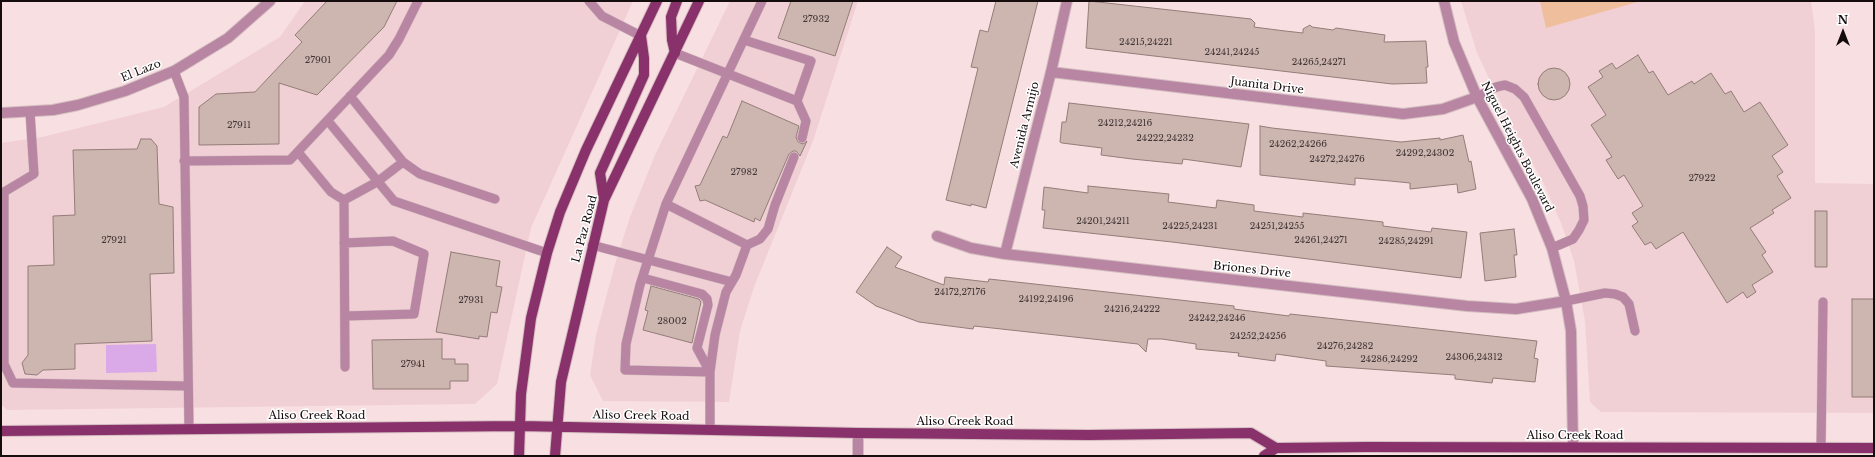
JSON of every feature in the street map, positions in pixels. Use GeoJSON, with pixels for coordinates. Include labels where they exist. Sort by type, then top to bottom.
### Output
{"type":"FeatureCollection","features":[{"type":"Feature","properties":{"kind":"main road"},"geometry":{"type":"LineString","coordinates":[[519,456],[522,386],[531,318],[547,253],[560,212],[586,150],[657,1]]}},
{"type":"Feature","properties":{"kind":"main road"},"geometry":{"type":"LineString","coordinates":[[675,53],[672,40],[671,23],[677,1]]}},
{"type":"Feature","properties":{"kind":"main road","name":"La Paz Road"},"geometry":{"type":"LineString","coordinates":[[555,456],[556,426],[561,382],[592,245],[604,200],[699,1]]}},
{"type":"Feature","properties":{"kind":"main road"},"geometry":{"type":"LineString","coordinates":[[604,200],[600,173],[644,75],[644,58],[641,36]]}},
{"type":"Feature","properties":{"kind":"main road","name":"Aliso Creek Road"},"geometry":{"type":"LineString","coordinates":[[1,431],[189,428],[556,426],[858,434],[1089,435],[1251,433],[1276,452],[1573,448],[1874,448]]}},
{"type":"Feature","properties":{"kind":"main road"},"geometry":{"type":"LineString","coordinates":[[1264,456],[1276,452]]}},
{"type":"Feature","properties":{"kind":"street","name":"El Lazo"},"geometry":{"type":"LineString","coordinates":[[1,113],[30,112],[78,105],[125,91],[174,71],[228,38],[270,1]]}},
{"type":"Feature","properties":{"kind":"street","name":"Avenida Armijo"},"geometry":{"type":"LineString","coordinates":[[1005,254],[1051,72],[1067,1]]}},
{"type":"Feature","properties":{"kind":"street","name":"Niguel Heights Boulevard"},"geometry":{"type":"LineString","coordinates":[[1444,1],[1454,42],[1477,97],[1532,199],[1552,248],[1566,301],[1571,331],[1573,448]]}},
{"type":"Feature","properties":{"kind":"street","name":"Juanita Drive"},"geometry":{"type":"LineString","coordinates":[[1051,72],[1403,114],[1443,109],[1477,97]]}},
{"type":"Feature","properties":{"kind":"street","name":"Briones Drive"},"geometry":{"type":"LineString","coordinates":[[937,236],[971,248],[1005,254],[1467,306],[1516,309],[1566,301]]}},
{"type":"Feature","properties":{"kind":"street"},"geometry":{"type":"LineString","coordinates":[[858,434],[858,456]]}},
{"type":"Feature","properties":{"kind":"lane"},"geometry":{"type":"LineString","coordinates":[[184,161],[290,160],[389,54],[399,39],[418,1]]}},
{"type":"Feature","properties":{"kind":"lane"},"geometry":{"type":"LineString","coordinates":[[589,1],[602,16],[641,36]]}},
{"type":"Feature","properties":{"kind":"lane"},"geometry":{"type":"LineString","coordinates":[[710,372],[625,370],[626,344],[643,278],[666,204],[762,1]]}},
{"type":"Feature","properties":{"kind":"lane"},"geometry":{"type":"LineString","coordinates":[[744,40],[811,61],[797,101],[806,121],[802,138]]}},
{"type":"Feature","properties":{"kind":"lane"},"geometry":{"type":"LineString","coordinates":[[675,53],[797,101]]}},
{"type":"Feature","properties":{"kind":"lane"},"geometry":{"type":"LineString","coordinates":[[174,71],[184,97],[189,428]]}},
{"type":"Feature","properties":{"kind":"lane"},"geometry":{"type":"LineString","coordinates":[[1477,97],[1496,87],[1505,85],[1515,89],[1524,97],[1580,196],[1584,206],[1584,220],[1580,230],[1573,239],[1552,248]]}},
{"type":"Feature","properties":{"kind":"lane"},"geometry":{"type":"LineString","coordinates":[[350,96],[403,162],[420,174],[495,199]]}},
{"type":"Feature","properties":{"kind":"lane"},"geometry":{"type":"LineString","coordinates":[[30,112],[34,174],[2,192],[4,364],[13,384],[188,386]]}},
{"type":"Feature","properties":{"kind":"lane"},"geometry":{"type":"LineString","coordinates":[[328,121],[394,201],[547,253]]}},
{"type":"Feature","properties":{"kind":"lane"},"geometry":{"type":"LineString","coordinates":[[298,152],[331,192],[344,200]]}},
{"type":"Feature","properties":{"kind":"lane"},"geometry":{"type":"LineString","coordinates":[[710,429],[710,372],[715,335],[726,292],[736,275],[747,245],[760,239],[768,229],[775,205],[794,157]]}},
{"type":"Feature","properties":{"kind":"lane"},"geometry":{"type":"LineString","coordinates":[[344,200],[377,182],[403,162]]}},
{"type":"Feature","properties":{"kind":"lane"},"geometry":{"type":"LineString","coordinates":[[344,200],[345,367]]}},
{"type":"Feature","properties":{"kind":"lane"},"geometry":{"type":"LineString","coordinates":[[666,204],[747,245]]}},
{"type":"Feature","properties":{"kind":"lane"},"geometry":{"type":"LineString","coordinates":[[344,243],[392,241],[424,254],[414,314],[345,316]]}},
{"type":"Feature","properties":{"kind":"lane"},"geometry":{"type":"LineString","coordinates":[[592,245],[732,282]]}},
{"type":"Feature","properties":{"kind":"lane"},"geometry":{"type":"LineString","coordinates":[[643,278],[702,294],[707,299],[708,305],[697,348],[710,372]]}},
{"type":"Feature","properties":{"kind":"lane"},"geometry":{"type":"LineString","coordinates":[[1566,301],[1605,293],[1623,297],[1629,304],[1635,331]]}},
{"type":"Feature","properties":{"kind":"lane"},"geometry":{"type":"LineString","coordinates":[[1820,448],[1823,302]]}},
{"type":"Feature","properties":{"kind":"shaded area"},"geometry":{"type":"Polygon","coordinates":[[[305,1],[633,1],[531,228],[497,384],[475,404],[7,410],[1,404],[1,143],[42,137],[164,107],[280,37],[305,1]]]}},
{"type":"Feature","properties":{"kind":"shaded area"},"geometry":{"type":"Polygon","coordinates":[[[730,1],[858,1],[813,141],[754,287],[740,331],[729,402],[603,401],[590,375],[596,335],[615,264],[630,217],[655,155],[730,1]]]}},
{"type":"Feature","properties":{"kind":"shaded area"},"geometry":{"type":"Polygon","coordinates":[[[1461,1],[1811,1],[1815,31],[1815,183],[1874,184],[1874,413],[1601,412],[1590,402],[1585,321],[1574,261],[1561,223],[1543,182],[1510,122],[1477,53],[1461,1]]]}},
{"type":"Feature","properties":{"kind":"shaded area"},"geometry":{"type":"Polygon","coordinates":[[[1540,1],[1641,1],[1546,28],[1540,1]]]}},
{"type":"Feature","properties":{"kind":"shaded area"},"geometry":{"type":"Polygon","coordinates":[[[156,344],[157,372],[106,373],[106,345],[156,344]]]}},
{"type":"Feature","properties":{"kind":"building"},"geometry":{"type":"Polygon","coordinates":[[[327,1],[397,1],[384,27],[317,95],[279,83],[279,144],[199,145],[199,107],[216,94],[255,92],[302,42],[295,35],[327,1]]]}},
{"type":"Feature","properties":{"kind":"building"},"geometry":{"type":"Polygon","coordinates":[[[791,1],[853,1],[835,56],[778,38],[791,1]]]}},
{"type":"Feature","properties":{"kind":"building"},"geometry":{"type":"Polygon","coordinates":[[[996,1],[1038,1],[986,208],[946,200],[978,68],[971,67],[980,30],[988,32],[996,1]]]}},
{"type":"Feature","properties":{"kind":"building"},"geometry":{"type":"Polygon","coordinates":[[[1089,1],[1251,19],[1255,23],[1254,27],[1285,31],[1303,33],[1303,29],[1310,25],[1312,27],[1333,30],[1336,28],[1385,35],[1384,42],[1426,41],[1428,67],[1426,67],[1427,83],[1392,84],[1086,48],[1089,1]]]}},
{"type":"Feature","properties":{"kind":"building"},"geometry":{"type":"Polygon","coordinates":[[[1638,55],[1649,73],[1653,71],[1668,95],[1692,81],[1694,84],[1711,73],[1725,94],[1731,91],[1744,112],[1760,102],[1788,145],[1772,156],[1783,172],[1777,176],[1791,198],[1772,210],[1774,213],[1750,228],[1766,252],[1762,255],[1773,272],[1752,285],[1756,292],[1747,298],[1743,292],[1727,303],[1683,232],[1656,249],[1651,242],[1645,245],[1632,226],[1638,222],[1632,213],[1643,206],[1624,175],[1618,179],[1606,160],[1612,157],[1591,125],[1606,115],[1588,87],[1603,77],[1599,71],[1612,63],[1616,69],[1638,55]]]}},
{"type":"Feature","properties":{"kind":"building"},"geometry":{"type":"Polygon","coordinates":[[[1551,68],[1557,68],[1566,72],[1570,84],[1566,96],[1557,100],[1551,100],[1542,96],[1538,87],[1538,81],[1542,72],[1551,68]]]}},
{"type":"Feature","properties":{"kind":"building"},"geometry":{"type":"Polygon","coordinates":[[[742,101],[799,126],[796,137],[798,142],[803,144],[807,141],[800,156],[796,151],[789,154],[760,221],[755,218],[754,222],[705,200],[700,201],[695,186],[700,185],[723,136],[727,138],[742,101]]]}},
{"type":"Feature","properties":{"kind":"building"},"geometry":{"type":"Polygon","coordinates":[[[1069,103],[1249,124],[1241,167],[1183,159],[1182,164],[1101,155],[1102,148],[1062,143],[1060,142],[1062,122],[1066,122],[1069,103]]]}},
{"type":"Feature","properties":{"kind":"building"},"geometry":{"type":"Polygon","coordinates":[[[1260,126],[1401,142],[1440,138],[1440,140],[1463,135],[1469,162],[1471,161],[1476,189],[1458,193],[1457,184],[1410,189],[1410,183],[1390,181],[1355,178],[1355,185],[1260,175],[1260,126]]]}},
{"type":"Feature","properties":{"kind":"building"},"geometry":{"type":"Polygon","coordinates":[[[141,139],[151,139],[157,146],[159,204],[173,207],[174,273],[150,274],[152,341],[75,344],[75,369],[43,370],[37,375],[25,374],[22,363],[28,355],[28,266],[54,265],[53,216],[75,215],[73,150],[137,149],[141,139]]]}},
{"type":"Feature","properties":{"kind":"building"},"geometry":{"type":"Polygon","coordinates":[[[1088,186],[1169,194],[1168,202],[1216,208],[1217,200],[1254,205],[1254,211],[1303,217],[1303,213],[1383,222],[1383,226],[1431,232],[1432,228],[1467,232],[1461,278],[1172,242],[1043,228],[1045,210],[1042,210],[1044,187],[1088,193],[1088,186]]]}},
{"type":"Feature","properties":{"kind":"building"},"geometry":{"type":"Polygon","coordinates":[[[1815,211],[1827,211],[1827,267],[1815,267],[1815,211]]]}},
{"type":"Feature","properties":{"kind":"building"},"geometry":{"type":"Polygon","coordinates":[[[1514,229],[1517,255],[1514,255],[1516,277],[1485,281],[1480,233],[1514,229]]]}},
{"type":"Feature","properties":{"kind":"building"},"geometry":{"type":"Polygon","coordinates":[[[887,247],[902,257],[895,267],[944,285],[945,277],[988,282],[989,279],[1234,306],[1234,309],[1289,316],[1290,314],[1537,341],[1534,358],[1538,359],[1535,382],[1493,378],[1492,383],[1455,379],[1455,375],[1326,366],[1326,361],[1276,354],[1275,361],[1238,356],[1239,353],[1196,349],[1196,344],[1162,339],[1148,339],[1146,352],[1138,344],[974,326],[973,329],[919,322],[876,306],[856,292],[887,247]]]}},
{"type":"Feature","properties":{"kind":"building"},"geometry":{"type":"Polygon","coordinates":[[[451,252],[500,261],[496,286],[502,287],[497,313],[491,312],[487,337],[479,336],[479,339],[436,332],[451,252]]]}},
{"type":"Feature","properties":{"kind":"building"},"geometry":{"type":"Polygon","coordinates":[[[651,286],[699,299],[701,302],[692,343],[643,330],[648,311],[645,310],[651,286]]]}},
{"type":"Feature","properties":{"kind":"building"},"geometry":{"type":"Polygon","coordinates":[[[1852,299],[1874,299],[1874,397],[1852,397],[1852,299]]]}},
{"type":"Feature","properties":{"kind":"building"},"geometry":{"type":"Polygon","coordinates":[[[442,339],[442,359],[455,359],[455,364],[468,364],[468,381],[450,381],[450,389],[373,389],[372,340],[442,339]]]}}]}
